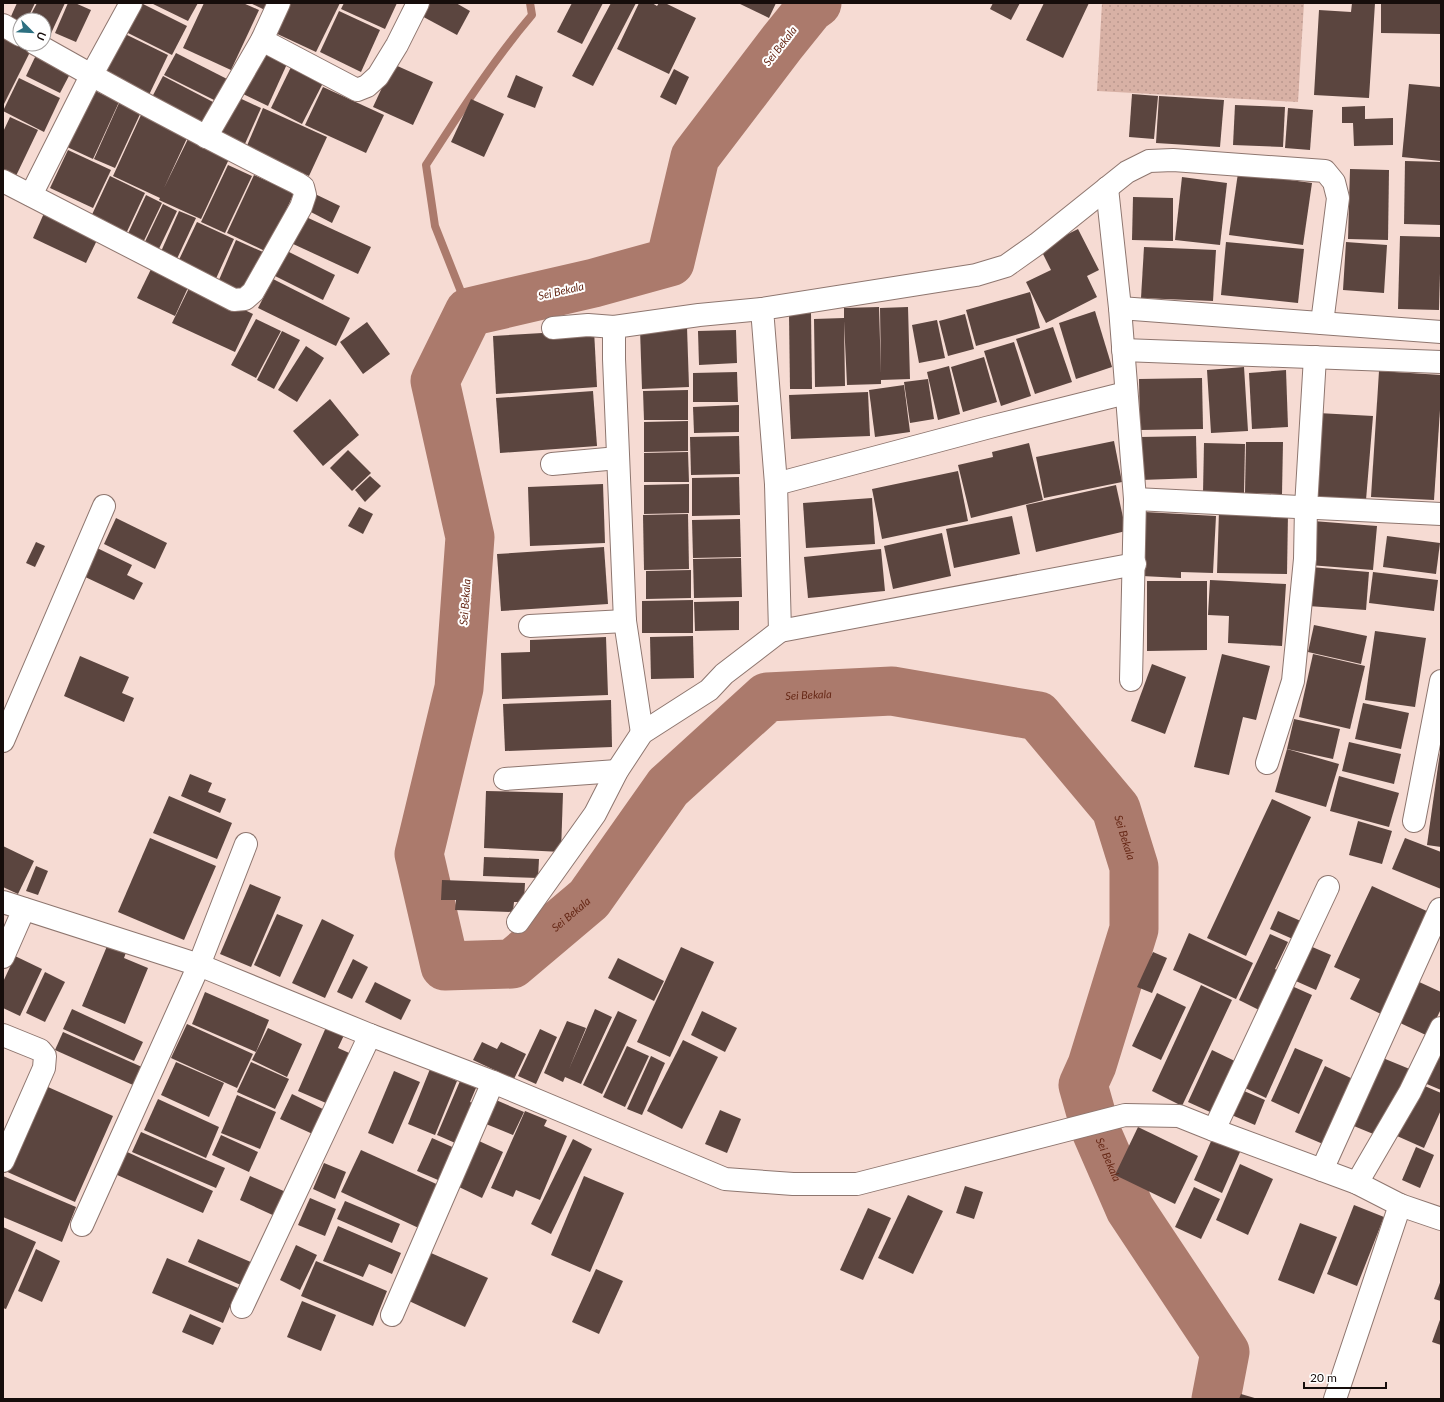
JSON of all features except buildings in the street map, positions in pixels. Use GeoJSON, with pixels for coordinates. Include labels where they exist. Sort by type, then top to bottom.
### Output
{"type":"FeatureCollection","features":[{"type":"Feature","properties":{"kind":"street"},"geometry":{"type":"LineString","coordinates":[[31,195],[91,76],[131,3]]}},
{"type":"Feature","properties":{"kind":"street"},"geometry":{"type":"LineString","coordinates":[[206,137],[262,40],[280,3]]}},
{"type":"Feature","properties":{"kind":"street"},"geometry":{"type":"LineString","coordinates":[[262,40],[357,90],[367,86],[378,76],[397,45],[418,3]]}},
{"type":"Feature","properties":{"kind":"street"},"geometry":{"type":"LineString","coordinates":[[3,25],[12,30]]}},
{"type":"Feature","properties":{"kind":"street"},"geometry":{"type":"LineString","coordinates":[[3,181],[234,300],[245,299],[253,292],[301,207],[305,195],[303,187],[91,76],[50,52]]}},
{"type":"Feature","properties":{"kind":"street"},"geometry":{"type":"LineString","coordinates":[[553,328],[588,325],[614,327],[699,315],[762,309],[976,275],[1006,266],[1037,244],[1127,172],[1149,161],[1173,160],[1325,171],[1334,182],[1338,198],[1322,323]]}},
{"type":"Feature","properties":{"kind":"street"},"geometry":{"type":"LineString","coordinates":[[1107,188],[1120,308],[1135,499],[1135,564],[1131,680]]}},
{"type":"Feature","properties":{"kind":"street"},"geometry":{"type":"LineString","coordinates":[[1120,308],[1441,332]]}},
{"type":"Feature","properties":{"kind":"street"},"geometry":{"type":"LineString","coordinates":[[762,309],[776,484],[780,631]]}},
{"type":"Feature","properties":{"kind":"street"},"geometry":{"type":"LineString","coordinates":[[614,327],[625,621],[642,733]]}},
{"type":"Feature","properties":{"kind":"street"},"geometry":{"type":"LineString","coordinates":[[1123,350],[1441,362]]}},
{"type":"Feature","properties":{"kind":"street"},"geometry":{"type":"LineString","coordinates":[[1267,763],[1293,681],[1305,559],[1306,507],[1315,357]]}},
{"type":"Feature","properties":{"kind":"street"},"geometry":{"type":"LineString","coordinates":[[776,484],[986,428],[1126,393]]}},
{"type":"Feature","properties":{"kind":"street"},"geometry":{"type":"LineString","coordinates":[[552,464],[618,458]]}},
{"type":"Feature","properties":{"kind":"street"},"geometry":{"type":"LineString","coordinates":[[1135,499],[1441,514]]}},
{"type":"Feature","properties":{"kind":"street"},"geometry":{"type":"LineString","coordinates":[[3,741],[104,506]]}},
{"type":"Feature","properties":{"kind":"street"},"geometry":{"type":"LineString","coordinates":[[518,922],[595,814],[617,771],[642,733],[709,690],[724,674],[780,631],[1135,564]]}},
{"type":"Feature","properties":{"kind":"street"},"geometry":{"type":"LineString","coordinates":[[530,626],[625,621]]}},
{"type":"Feature","properties":{"kind":"street"},"geometry":{"type":"LineString","coordinates":[[1414,821],[1441,681]]}},
{"type":"Feature","properties":{"kind":"street"},"geometry":{"type":"LineString","coordinates":[[505,779],[617,771]]}},
{"type":"Feature","properties":{"kind":"street"},"geometry":{"type":"LineString","coordinates":[[82,1225],[199,965],[246,844]]}},
{"type":"Feature","properties":{"kind":"street"},"geometry":{"type":"LineString","coordinates":[[1214,1130],[1328,887]]}},
{"type":"Feature","properties":{"kind":"street"},"geometry":{"type":"LineString","coordinates":[[3,902],[199,965],[370,1035],[493,1082],[725,1179],[793,1184],[857,1184],[1125,1115],[1179,1116],[1357,1183],[1400,1205],[1438,1211]]}},
{"type":"Feature","properties":{"kind":"street"},"geometry":{"type":"LineString","coordinates":[[3,957],[24,909]]}},
{"type":"Feature","properties":{"kind":"street"},"geometry":{"type":"LineString","coordinates":[[1322,1170],[1440,909]]}},
{"type":"Feature","properties":{"kind":"street"},"geometry":{"type":"LineString","coordinates":[[1357,1183],[1410,1092],[1441,1028]]}},
{"type":"Feature","properties":{"kind":"street"},"geometry":{"type":"LineString","coordinates":[[3,1035],[40,1050],[45,1056],[44,1068],[3,1160]]}},
{"type":"Feature","properties":{"kind":"street"},"geometry":{"type":"LineString","coordinates":[[242,1307],[370,1035]]}},
{"type":"Feature","properties":{"kind":"street"},"geometry":{"type":"LineString","coordinates":[[392,1315],[493,1082]]}},
{"type":"Feature","properties":{"kind":"street"},"geometry":{"type":"LineString","coordinates":[[1335,1399],[1400,1205]]}},
{"type":"Feature","properties":{"kind":"shaded area"},"geometry":{"type":"Polygon","coordinates":[[[1102,3],[1304,3],[1298,102],[1097,91],[1102,3]]]}},
{"type":"Feature","properties":{"kind":"waterway"},"geometry":{"type":"LineString","coordinates":[[469,312],[435,226],[426,165],[463,108],[517,33],[532,15],[530,3]]}},
{"type":"Feature","properties":{"kind":"waterway","name":"Sei Bekala"},"geometry":{"type":"LineString","coordinates":[[817,3],[810,8],[781,44],[695,157],[670,262],[594,283],[469,312],[435,381],[470,537],[459,688],[419,854],[445,966],[512,964],[589,899],[668,787],[767,697],[892,691],[1038,716],[1116,809],[1134,867],[1134,929],[1092,1065],[1083,1085],[1096,1131],[1130,1209],[1225,1352],[1216,1399]]}}]}
